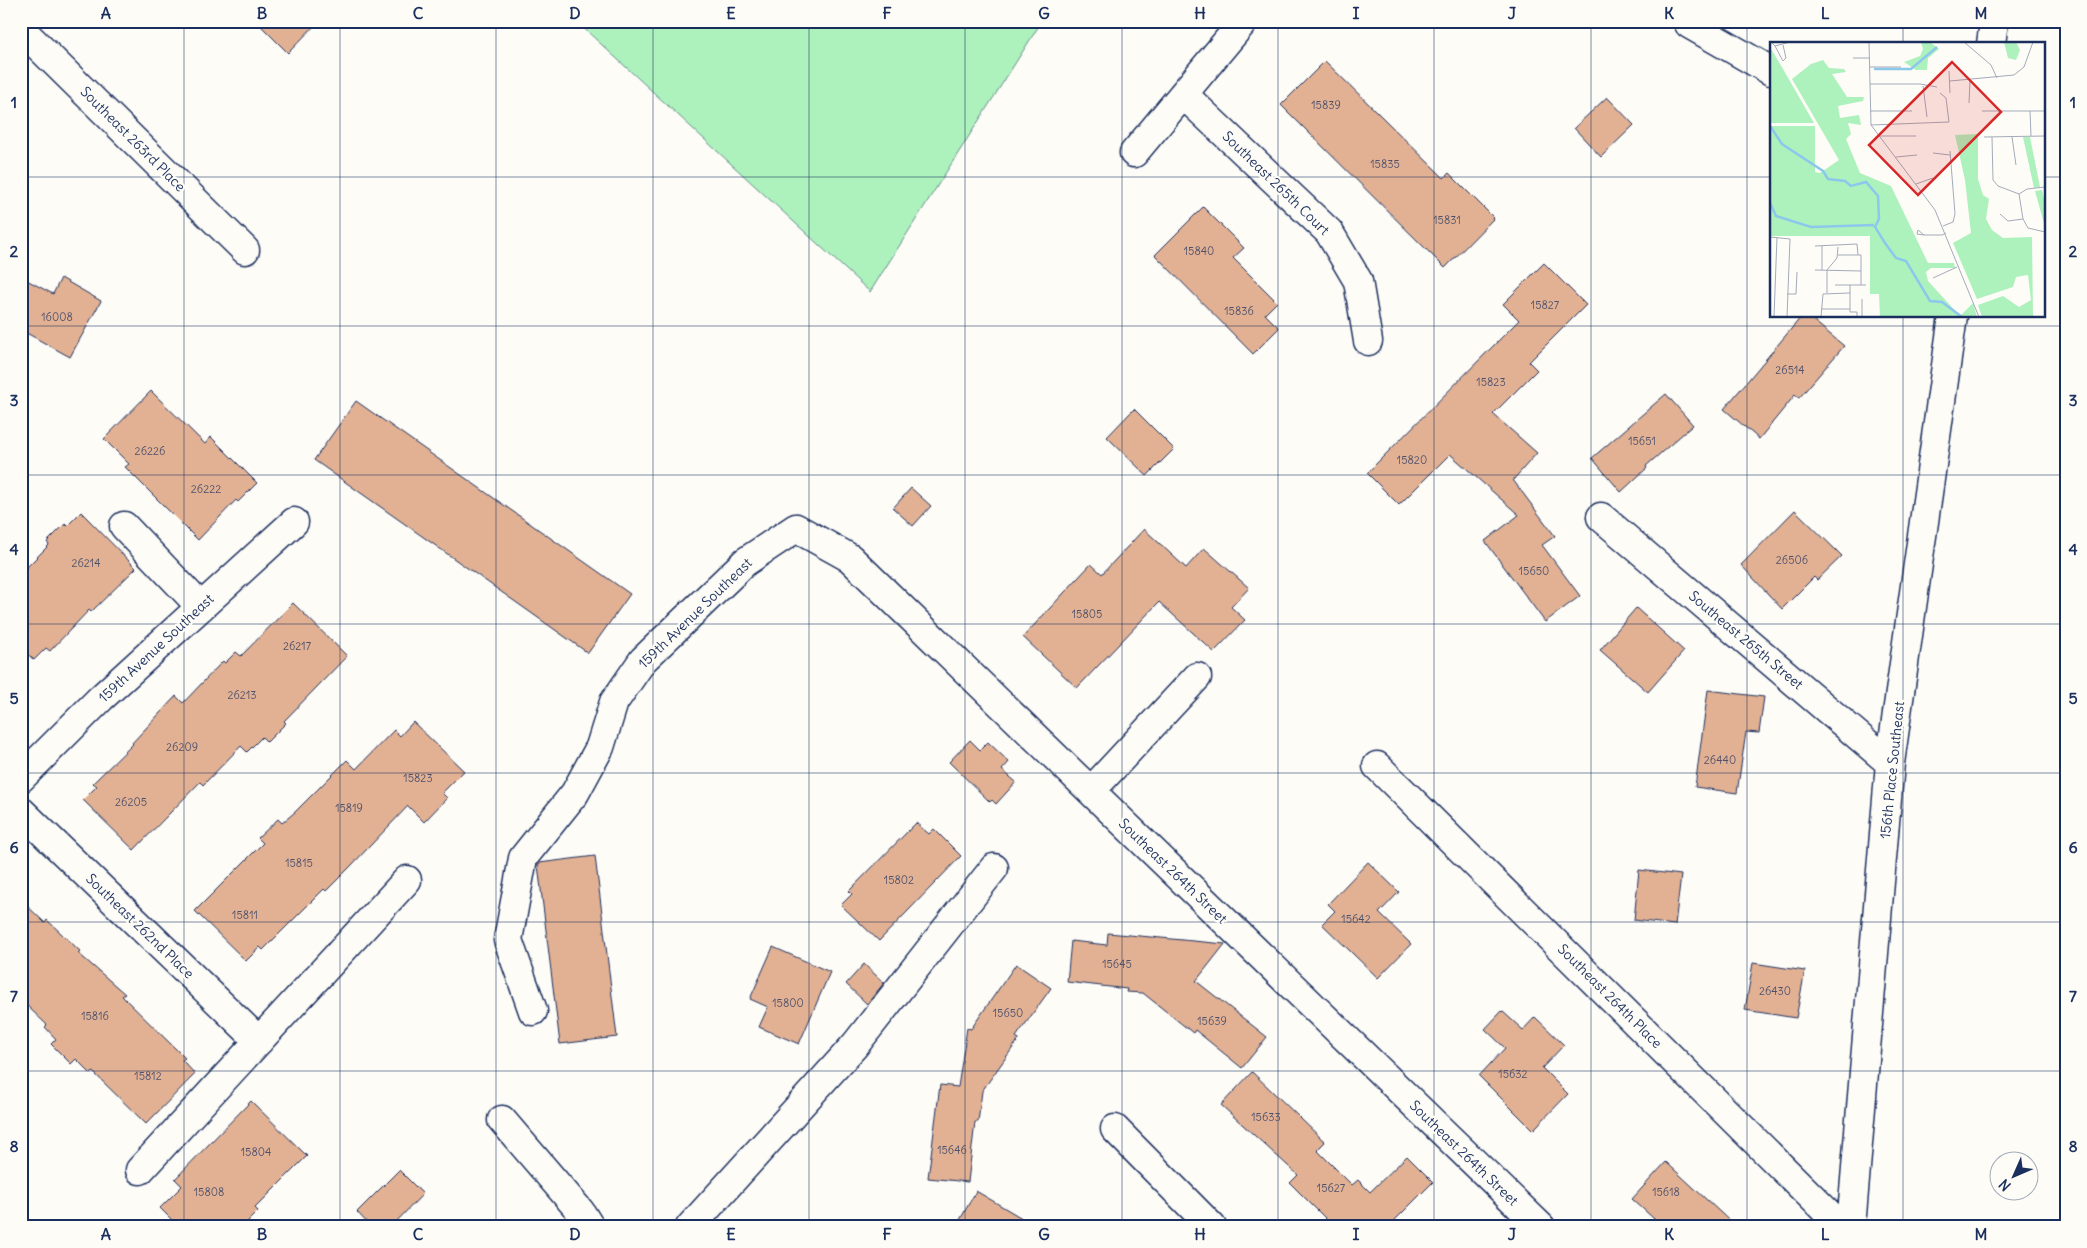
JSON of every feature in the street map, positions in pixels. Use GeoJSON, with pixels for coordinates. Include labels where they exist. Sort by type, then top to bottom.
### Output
{"type":"FeatureCollection","features":[{"type":"Feature","properties":{"kind":"street"},"geometry":{"type":"LineString","coordinates":[[1134,153],[1244,21]]}},
{"type":"Feature","properties":{"kind":"street"},"geometry":{"type":"LineString","coordinates":[[1991,42],[1994,21]]}},
{"type":"Feature","properties":{"kind":"street"},"geometry":{"type":"LineString","coordinates":[[1689,24],[1770,70]]}},
{"type":"Feature","properties":{"kind":"street","name":"Southeast 263rd Place"},"geometry":{"type":"LineString","coordinates":[[21,29],[245,250]]}},
{"type":"Feature","properties":{"kind":"street","name":"Southeast 265th Court"},"geometry":{"type":"LineString","coordinates":[[1183,94],[1329,232],[1358,281],[1368,341]]}},
{"type":"Feature","properties":{"kind":"street","name":"156th Place Southeast"},"geometry":{"type":"LineString","coordinates":[[1851,1227],[1890,763],[1953,318]]}},
{"type":"Feature","properties":{"kind":"street","name":"Southeast 265th Street"},"geometry":{"type":"LineString","coordinates":[[1601,516],[1890,763]]}},
{"type":"Feature","properties":{"kind":"street","name":"159th Avenue Southeast"},"geometry":{"type":"LineString","coordinates":[[21,778],[101,698],[294,522]]}},
{"type":"Feature","properties":{"kind":"street"},"geometry":{"type":"LineString","coordinates":[[124,526],[201,606]]}},
{"type":"Feature","properties":{"kind":"street","name":"159th Avenue Southeast"},"geometry":{"type":"LineString","coordinates":[[533,1011],[508,940],[523,858],[575,793],[600,747],[614,702],[643,660],[745,562],[796,528]]}},
{"type":"Feature","properties":{"kind":"street","name":"Southeast 264th Street"},"geometry":{"type":"LineString","coordinates":[[796,528],[850,558],[1541,1227]]}},
{"type":"Feature","properties":{"kind":"street"},"geometry":{"type":"LineString","coordinates":[[1091,791],[1197,678]]}},
{"type":"Feature","properties":{"kind":"street","name":"Southeast 264th Place"},"geometry":{"type":"LineString","coordinates":[[1377,766],[1842,1227]]}},
{"type":"Feature","properties":{"kind":"street","name":"Southeast 262nd Place"},"geometry":{"type":"LineString","coordinates":[[21,811],[259,1041]]}},
{"type":"Feature","properties":{"kind":"street"},"geometry":{"type":"LineString","coordinates":[[690,1227],[855,1044],[994,868]]}},
{"type":"Feature","properties":{"kind":"street"},"geometry":{"type":"LineString","coordinates":[[140,1170],[407,880]]}},
{"type":"Feature","properties":{"kind":"street"},"geometry":{"type":"LineString","coordinates":[[502,1120],[580,1211],[590,1227]]}},
{"type":"Feature","properties":{"kind":"street"},"geometry":{"type":"LineString","coordinates":[[1115,1129],[1212,1227]]}},
{"type":"Feature","properties":{"kind":"green space"},"geometry":{"type":"Polygon","coordinates":[[[576,21],[1042,21],[870,292],[576,21]]]}},
{"type":"Feature","properties":{"kind":"building"},"geometry":{"type":"Polygon","coordinates":[[[256,21],[319,21],[288,53],[256,21]]]}},
{"type":"Feature","properties":{"kind":"building"},"geometry":{"type":"Polygon","coordinates":[[[1325,61],[1444,178],[1449,173],[1494,218],[1445,268],[1281,105],[1325,61]]]}},
{"type":"Feature","properties":{"kind":"building"},"geometry":{"type":"Polygon","coordinates":[[[1607,97],[1634,125],[1601,157],[1574,128],[1607,97]]]}},
{"type":"Feature","properties":{"kind":"building"},"geometry":{"type":"Polygon","coordinates":[[[1203,207],[1244,248],[1233,258],[1277,302],[1265,314],[1279,328],[1253,354],[1155,255],[1203,207]]]}},
{"type":"Feature","properties":{"kind":"building"},"geometry":{"type":"Polygon","coordinates":[[[1544,263],[1586,305],[1529,362],[1537,370],[1493,414],[1537,453],[1513,480],[1555,536],[1542,545],[1580,596],[1545,622],[1485,541],[1519,515],[1450,454],[1399,505],[1367,473],[1519,320],[1503,304],[1544,263]]]}},
{"type":"Feature","properties":{"kind":"building"},"geometry":{"type":"Polygon","coordinates":[[[21,277],[53,294],[61,278],[101,301],[70,357],[21,330],[21,277]]]}},
{"type":"Feature","properties":{"kind":"building"},"geometry":{"type":"Polygon","coordinates":[[[1800,318],[1810,318],[1844,346],[1799,398],[1795,395],[1759,439],[1724,409],[1800,318]]]}},
{"type":"Feature","properties":{"kind":"building"},"geometry":{"type":"Polygon","coordinates":[[[151,391],[205,444],[211,437],[257,483],[238,502],[236,500],[198,540],[125,467],[129,464],[104,439],[151,391]]]}},
{"type":"Feature","properties":{"kind":"building"},"geometry":{"type":"Polygon","coordinates":[[[1666,394],[1693,425],[1646,466],[1647,468],[1621,492],[1592,458],[1666,394]]]}},
{"type":"Feature","properties":{"kind":"building"},"geometry":{"type":"Polygon","coordinates":[[[356,401],[630,594],[588,653],[314,460],[356,401]]]}},
{"type":"Feature","properties":{"kind":"building"},"geometry":{"type":"Polygon","coordinates":[[[1134,409],[1174,449],[1147,476],[1107,437],[1134,409]]]}},
{"type":"Feature","properties":{"kind":"building"},"geometry":{"type":"Polygon","coordinates":[[[911,488],[931,506],[913,526],[893,508],[911,488]]]}},
{"type":"Feature","properties":{"kind":"building"},"geometry":{"type":"Polygon","coordinates":[[[1795,510],[1842,556],[1817,580],[1814,577],[1782,609],[1741,565],[1795,510]]]}},
{"type":"Feature","properties":{"kind":"building"},"geometry":{"type":"Polygon","coordinates":[[[81,512],[136,568],[91,612],[89,610],[50,651],[46,648],[34,660],[21,648],[21,573],[49,545],[47,542],[65,524],[67,526],[81,512]]]}},
{"type":"Feature","properties":{"kind":"building"},"geometry":{"type":"Polygon","coordinates":[[[1144,529],[1186,568],[1204,548],[1249,588],[1231,607],[1245,620],[1214,652],[1159,602],[1077,688],[1023,637],[1091,564],[1102,574],[1144,529]]]}},
{"type":"Feature","properties":{"kind":"building"},"geometry":{"type":"Polygon","coordinates":[[[293,603],[347,656],[284,721],[286,723],[267,742],[262,737],[247,752],[241,746],[203,785],[200,782],[134,850],[83,800],[97,786],[93,783],[133,744],[176,696],[183,703],[223,661],[225,663],[236,652],[241,656],[293,603]]]}},
{"type":"Feature","properties":{"kind":"building"},"geometry":{"type":"Polygon","coordinates":[[[1636,608],[1684,651],[1648,692],[1600,650],[1636,608]]]}},
{"type":"Feature","properties":{"kind":"building"},"geometry":{"type":"Polygon","coordinates":[[[1708,690],[1764,697],[1759,733],[1746,732],[1737,793],[1695,787],[1708,690]]]}},
{"type":"Feature","properties":{"kind":"building"},"geometry":{"type":"Polygon","coordinates":[[[413,722],[464,771],[442,793],[447,798],[424,822],[408,806],[326,891],[324,889],[263,950],[260,947],[246,961],[195,911],[263,843],[258,838],[278,819],[282,823],[295,812],[347,760],[356,769],[394,730],[400,736],[413,722]]]}},
{"type":"Feature","properties":{"kind":"building"},"geometry":{"type":"Polygon","coordinates":[[[970,740],[980,750],[988,742],[1009,762],[1002,770],[1016,782],[996,804],[992,800],[990,802],[949,762],[970,740]]]}},
{"type":"Feature","properties":{"kind":"building"},"geometry":{"type":"Polygon","coordinates":[[[916,823],[929,834],[934,829],[961,856],[879,941],[841,905],[852,894],[849,891],[916,823]]]}},
{"type":"Feature","properties":{"kind":"building"},"geometry":{"type":"Polygon","coordinates":[[[595,856],[617,1037],[560,1044],[538,865],[539,863],[595,856]]]}},
{"type":"Feature","properties":{"kind":"building"},"geometry":{"type":"Polygon","coordinates":[[[1368,862],[1399,892],[1379,913],[1411,944],[1378,978],[1322,924],[1335,911],[1328,904],[1368,862]]]}},
{"type":"Feature","properties":{"kind":"building"},"geometry":{"type":"Polygon","coordinates":[[[1639,870],[1681,875],[1675,925],[1634,920],[1639,870]]]}},
{"type":"Feature","properties":{"kind":"building"},"geometry":{"type":"Polygon","coordinates":[[[21,900],[45,923],[47,920],[80,951],[78,953],[125,994],[122,996],[185,1058],[182,1060],[195,1074],[146,1124],[93,1072],[91,1074],[76,1059],[71,1064],[51,1044],[56,1039],[45,1027],[47,1025],[21,1000],[21,900]]]}},
{"type":"Feature","properties":{"kind":"building"},"geometry":{"type":"Polygon","coordinates":[[[1108,933],[1225,944],[1196,981],[1267,1037],[1242,1068],[1195,1030],[1193,1033],[1143,993],[1126,992],[1127,989],[1067,982],[1071,941],[1107,945],[1108,933]]]}},
{"type":"Feature","properties":{"kind":"building"},"geometry":{"type":"Polygon","coordinates":[[[773,947],[830,972],[799,1044],[759,1027],[768,1007],[750,999],[773,947]]]}},
{"type":"Feature","properties":{"kind":"building"},"geometry":{"type":"Polygon","coordinates":[[[1753,963],[1805,971],[1796,1018],[1745,1010],[1753,963]]]}},
{"type":"Feature","properties":{"kind":"building"},"geometry":{"type":"Polygon","coordinates":[[[864,964],[884,983],[867,1004],[846,984],[864,964]]]}},
{"type":"Feature","properties":{"kind":"building"},"geometry":{"type":"Polygon","coordinates":[[[1016,964],[1051,988],[1016,1037],[1019,1039],[982,1091],[978,1122],[975,1122],[968,1182],[928,1178],[940,1085],[958,1087],[967,1028],[971,1029],[1016,964]]]}},
{"type":"Feature","properties":{"kind":"building"},"geometry":{"type":"Polygon","coordinates":[[[1502,1011],[1523,1030],[1535,1017],[1564,1045],[1542,1068],[1568,1094],[1533,1130],[1479,1076],[1505,1048],[1485,1029],[1502,1011]]]}},
{"type":"Feature","properties":{"kind":"building"},"geometry":{"type":"Polygon","coordinates":[[[1252,1072],[1325,1142],[1317,1150],[1352,1185],[1358,1180],[1370,1192],[1407,1156],[1433,1182],[1388,1227],[1334,1227],[1290,1183],[1298,1175],[1221,1105],[1252,1072]]]}},
{"type":"Feature","properties":{"kind":"building"},"geometry":{"type":"Polygon","coordinates":[[[251,1101],[307,1156],[255,1208],[258,1211],[242,1227],[179,1227],[160,1208],[182,1186],[175,1179],[251,1101]]]}},
{"type":"Feature","properties":{"kind":"building"},"geometry":{"type":"Polygon","coordinates":[[[1666,1162],[1736,1227],[1663,1227],[1632,1199],[1666,1162]]]}},
{"type":"Feature","properties":{"kind":"building"},"geometry":{"type":"Polygon","coordinates":[[[399,1170],[423,1194],[391,1227],[371,1227],[357,1212],[399,1170]]]}},
{"type":"Feature","properties":{"kind":"building"},"geometry":{"type":"Polygon","coordinates":[[[976,1191],[1037,1227],[956,1227],[976,1191]]]}}]}
